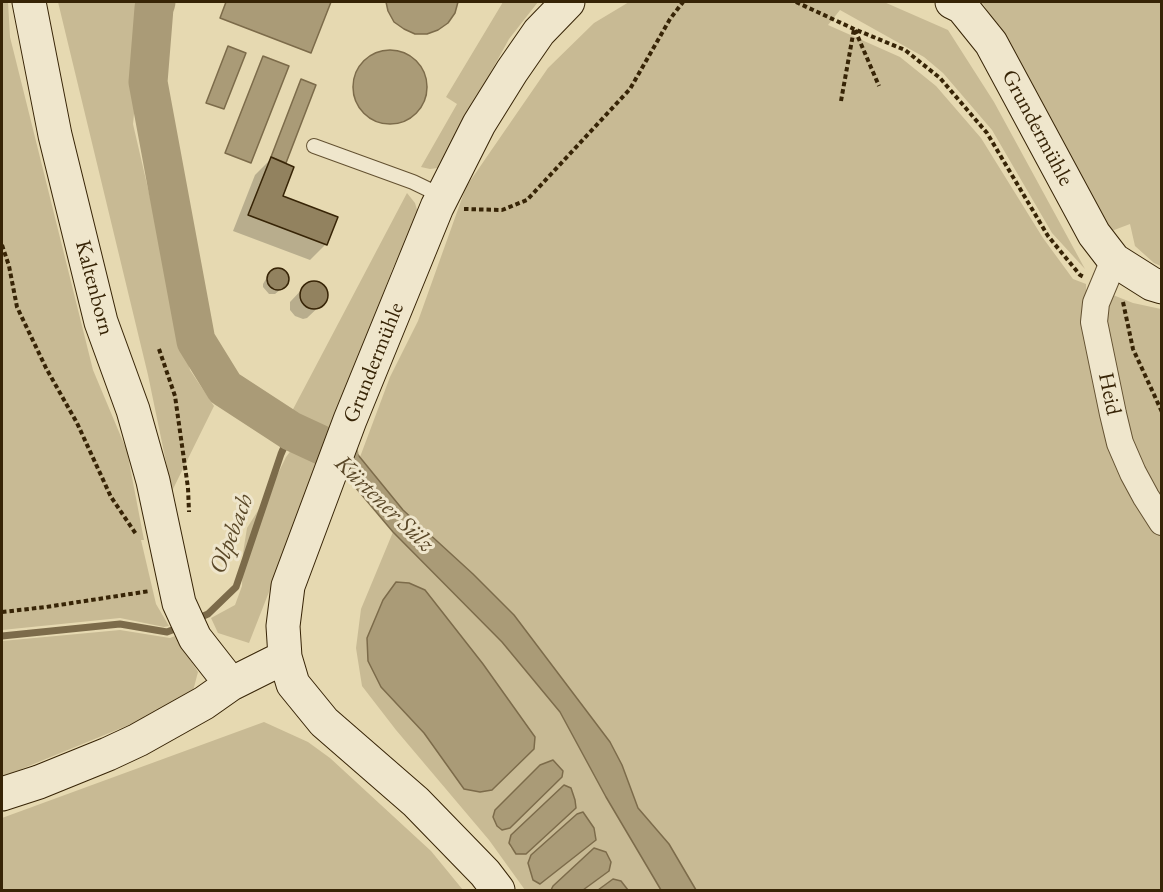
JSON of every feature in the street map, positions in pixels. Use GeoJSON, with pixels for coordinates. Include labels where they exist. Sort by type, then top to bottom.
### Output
{"type":"FeatureCollection","features":[{"type":"Feature","properties":{"kind":"main road","name":"Kaltenborn"},"geometry":{"type":"LineString","coordinates":[[29,2],[55,135],[101,322],[134,410],[153,481],[178,593]]}},
{"type":"Feature","properties":{"kind":"main road","name":"Grundermühle"},"geometry":{"type":"LineString","coordinates":[[498,891],[485,873],[416,802],[324,722],[293,684],[285,657],[283,626],[288,586],[350,420],[439,202],[479,124],[512,71],[539,32],[568,2]]}},
{"type":"Feature","properties":{"kind":"main road","name":"Grundermühle"},"geometry":{"type":"LineString","coordinates":[[952,2],[962,7],[991,43],[1094,234],[1109,272]]}},
{"type":"Feature","properties":{"kind":"main road"},"geometry":{"type":"LineString","coordinates":[[1109,272],[1161,287]]}},
{"type":"Feature","properties":{"kind":"main road"},"geometry":{"type":"LineString","coordinates":[[178,593],[231,684]]}},
{"type":"Feature","properties":{"kind":"main road"},"geometry":{"type":"LineString","coordinates":[[2,794],[39,782],[138,740],[204,703],[231,684],[285,657]]}},
{"type":"Feature","properties":{"kind":"street","name":"Heid"},"geometry":{"type":"LineString","coordinates":[[1109,272],[1095,303],[1094,322],[1113,414],[1120,443],[1133,473],[1161,522]]}},
{"type":"Feature","properties":{"kind":"lane"},"geometry":{"type":"LineString","coordinates":[[314,146],[413,182],[439,202]]}},
{"type":"Feature","properties":{"kind":"path"},"geometry":{"type":"LineString","coordinates":[[439,202],[502,210],[527,200],[630,90],[670,19],[683,2]]}},
{"type":"Feature","properties":{"kind":"path"},"geometry":{"type":"LineString","coordinates":[[796,2],[905,50],[940,78],[987,133],[1048,236],[1080,275],[1109,272],[1133,350],[1161,412]]}},
{"type":"Feature","properties":{"kind":"path"},"geometry":{"type":"LineString","coordinates":[[854,29],[879,86]]}},
{"type":"Feature","properties":{"kind":"path"},"geometry":{"type":"LineString","coordinates":[[841,100],[854,29]]}},
{"type":"Feature","properties":{"kind":"path"},"geometry":{"type":"LineString","coordinates":[[2,245],[9,266],[17,307],[46,368],[77,423],[111,497],[178,593],[2,612]]}},
{"type":"Feature","properties":{"kind":"path"},"geometry":{"type":"LineString","coordinates":[[159,349],[175,396],[188,488],[189,517]]}},
{"type":"Feature","properties":{"kind":"shaded area"},"geometry":{"type":"Polygon","coordinates":[[[2,2],[8,2],[10,37],[93,370],[127,451],[144,540],[141,540],[156,604],[169,626],[120,618],[2,630],[2,2]]]}},
{"type":"Feature","properties":{"kind":"shaded area"},"geometry":{"type":"Polygon","coordinates":[[[58,2],[145,2],[133,124],[190,370],[214,406],[172,491],[148,375],[58,2]]]}},
{"type":"Feature","properties":{"kind":"shaded area"},"geometry":{"type":"Polygon","coordinates":[[[503,2],[538,2],[509,39],[438,168],[421,167],[457,104],[446,97],[503,2]]]}},
{"type":"Feature","properties":{"kind":"shaded area"},"geometry":{"type":"Polygon","coordinates":[[[629,2],[884,2],[948,30],[994,102],[1085,269],[1052,233],[992,130],[943,73],[924,57],[840,10],[828,25],[900,57],[936,86],[981,138],[1043,238],[1073,279],[1086,284],[1087,327],[1161,534],[1161,890],[696,890],[669,844],[638,808],[622,765],[610,742],[514,615],[403,510],[360,457],[390,377],[418,321],[466,187],[548,68],[594,23],[629,2]]]}},
{"type":"Feature","properties":{"kind":"shaded area"},"geometry":{"type":"Polygon","coordinates":[[[980,2],[1161,2],[1161,266],[1154,263],[1135,246],[1130,224],[1109,232],[984,5],[980,2]]]}},
{"type":"Feature","properties":{"kind":"shaded area"},"geometry":{"type":"Polygon","coordinates":[[[407,193],[415,203],[418,213],[392,270],[331,434],[290,415],[407,193]]]}},
{"type":"Feature","properties":{"kind":"shaded area"},"geometry":{"type":"Polygon","coordinates":[[[1113,295],[1133,303],[1161,309],[1161,507],[1127,442],[1101,310],[1113,295]]]}},
{"type":"Feature","properties":{"kind":"shaded area"},"geometry":{"type":"Polygon","coordinates":[[[295,445],[321,459],[249,643],[218,633],[211,618],[235,605],[242,586],[243,553],[247,528],[295,445]]]}},
{"type":"Feature","properties":{"kind":"shaded area"},"geometry":{"type":"Polygon","coordinates":[[[393,532],[502,642],[560,712],[606,797],[661,890],[628,890],[621,881],[613,879],[598,890],[583,890],[609,871],[611,862],[606,852],[553,886],[551,890],[525,890],[489,840],[362,686],[356,648],[361,609],[393,532]],[[483,664],[381,687],[424,733],[521,718],[483,664]],[[576,808],[511,835],[510,847],[516,853],[526,854],[576,808]]]}},
{"type":"Feature","properties":{"kind":"shaded area"},"geometry":{"type":"Polygon","coordinates":[[[120,630],[170,638],[175,636],[198,672],[193,691],[141,720],[2,777],[2,641],[120,630]]]}},
{"type":"Feature","properties":{"kind":"shaded area"},"geometry":{"type":"Polygon","coordinates":[[[264,722],[308,742],[330,758],[431,851],[463,890],[2,890],[2,818],[264,722]]]}},
{"type":"Feature","properties":{"kind":"water"},"geometry":{"type":"Polygon","coordinates":[[[226,2],[331,2],[311,53],[220,18],[226,2]]]}},
{"type":"Feature","properties":{"kind":"water"},"geometry":{"type":"Polygon","coordinates":[[[386,2],[458,2],[455,13],[448,23],[427,34],[415,34],[394,22],[386,2]]]}},
{"type":"Feature","properties":{"kind":"water"},"geometry":{"type":"Polygon","coordinates":[[[228,46],[246,53],[224,109],[206,103],[228,46]]]}},
{"type":"Feature","properties":{"kind":"water"},"geometry":{"type":"Polygon","coordinates":[[[390,50],[411,56],[421,66],[427,87],[421,108],[411,118],[390,124],[369,118],[359,108],[353,87],[359,66],[369,56],[390,50]]]}},
{"type":"Feature","properties":{"kind":"water"},"geometry":{"type":"Polygon","coordinates":[[[263,56],[289,66],[251,163],[225,153],[263,56]]]}},
{"type":"Feature","properties":{"kind":"water"},"geometry":{"type":"Polygon","coordinates":[[[301,79],[316,85],[286,163],[271,157],[301,79]]]}},
{"type":"Feature","properties":{"kind":"water"},"geometry":{"type":"Polygon","coordinates":[[[298,418],[331,434],[354,450],[403,510],[514,615],[610,742],[622,765],[638,808],[669,844],[696,890],[661,890],[606,797],[560,712],[502,642],[393,532],[345,475],[327,462],[295,445],[285,443],[298,418]]]}},
{"type":"Feature","properties":{"kind":"water"},"geometry":{"type":"Polygon","coordinates":[[[396,582],[409,583],[425,590],[483,664],[535,737],[534,749],[492,790],[480,792],[464,789],[424,733],[381,687],[368,661],[367,638],[383,600],[396,582]]]}},
{"type":"Feature","properties":{"kind":"water"},"geometry":{"type":"Polygon","coordinates":[[[553,760],[563,771],[562,777],[510,828],[502,830],[497,826],[493,817],[495,810],[540,765],[553,760]]]}},
{"type":"Feature","properties":{"kind":"water"},"geometry":{"type":"Polygon","coordinates":[[[564,785],[571,788],[576,808],[526,854],[516,854],[509,843],[511,835],[564,785]]]}},
{"type":"Feature","properties":{"kind":"water"},"geometry":{"type":"Polygon","coordinates":[[[583,812],[594,828],[596,840],[540,884],[533,880],[528,863],[531,855],[577,814],[583,812]]]}},
{"type":"Feature","properties":{"kind":"water"},"geometry":{"type":"Polygon","coordinates":[[[594,848],[606,852],[611,862],[609,871],[583,890],[551,890],[553,886],[594,848]]]}},
{"type":"Feature","properties":{"kind":"water"},"geometry":{"type":"Polygon","coordinates":[[[613,879],[621,881],[628,890],[598,890],[613,879]]]}},
{"type":"Feature","properties":{"kind":"building"},"geometry":{"type":"Polygon","coordinates":[[[271,157],[294,167],[283,196],[338,217],[327,245],[248,215],[271,157]]]}},
{"type":"Feature","properties":{"kind":"building"},"geometry":{"type":"Polygon","coordinates":[[[278,268],[286,271],[289,279],[286,287],[278,290],[270,287],[267,279],[270,271],[278,268]]]}},
{"type":"Feature","properties":{"kind":"building"},"geometry":{"type":"Polygon","coordinates":[[[314,281],[324,285],[328,295],[324,305],[314,309],[304,305],[300,295],[304,285],[314,281]]]}},
{"type":"Feature","properties":{"kind":"waterway","name":"Kürtener Sülz"},"geometry":{"type":"LineString","coordinates":[[156,2],[148,82],[196,341],[225,388],[291,431],[339,455]]}},
{"type":"Feature","properties":{"kind":"waterway","name":"Olpebach"},"geometry":{"type":"LineString","coordinates":[[201,617],[208,614],[236,587],[291,431]]}},
{"type":"Feature","properties":{"kind":"waterway","name":"Olpebach"},"geometry":{"type":"LineString","coordinates":[[2,636],[120,624],[167,632],[180,627]]}}]}
